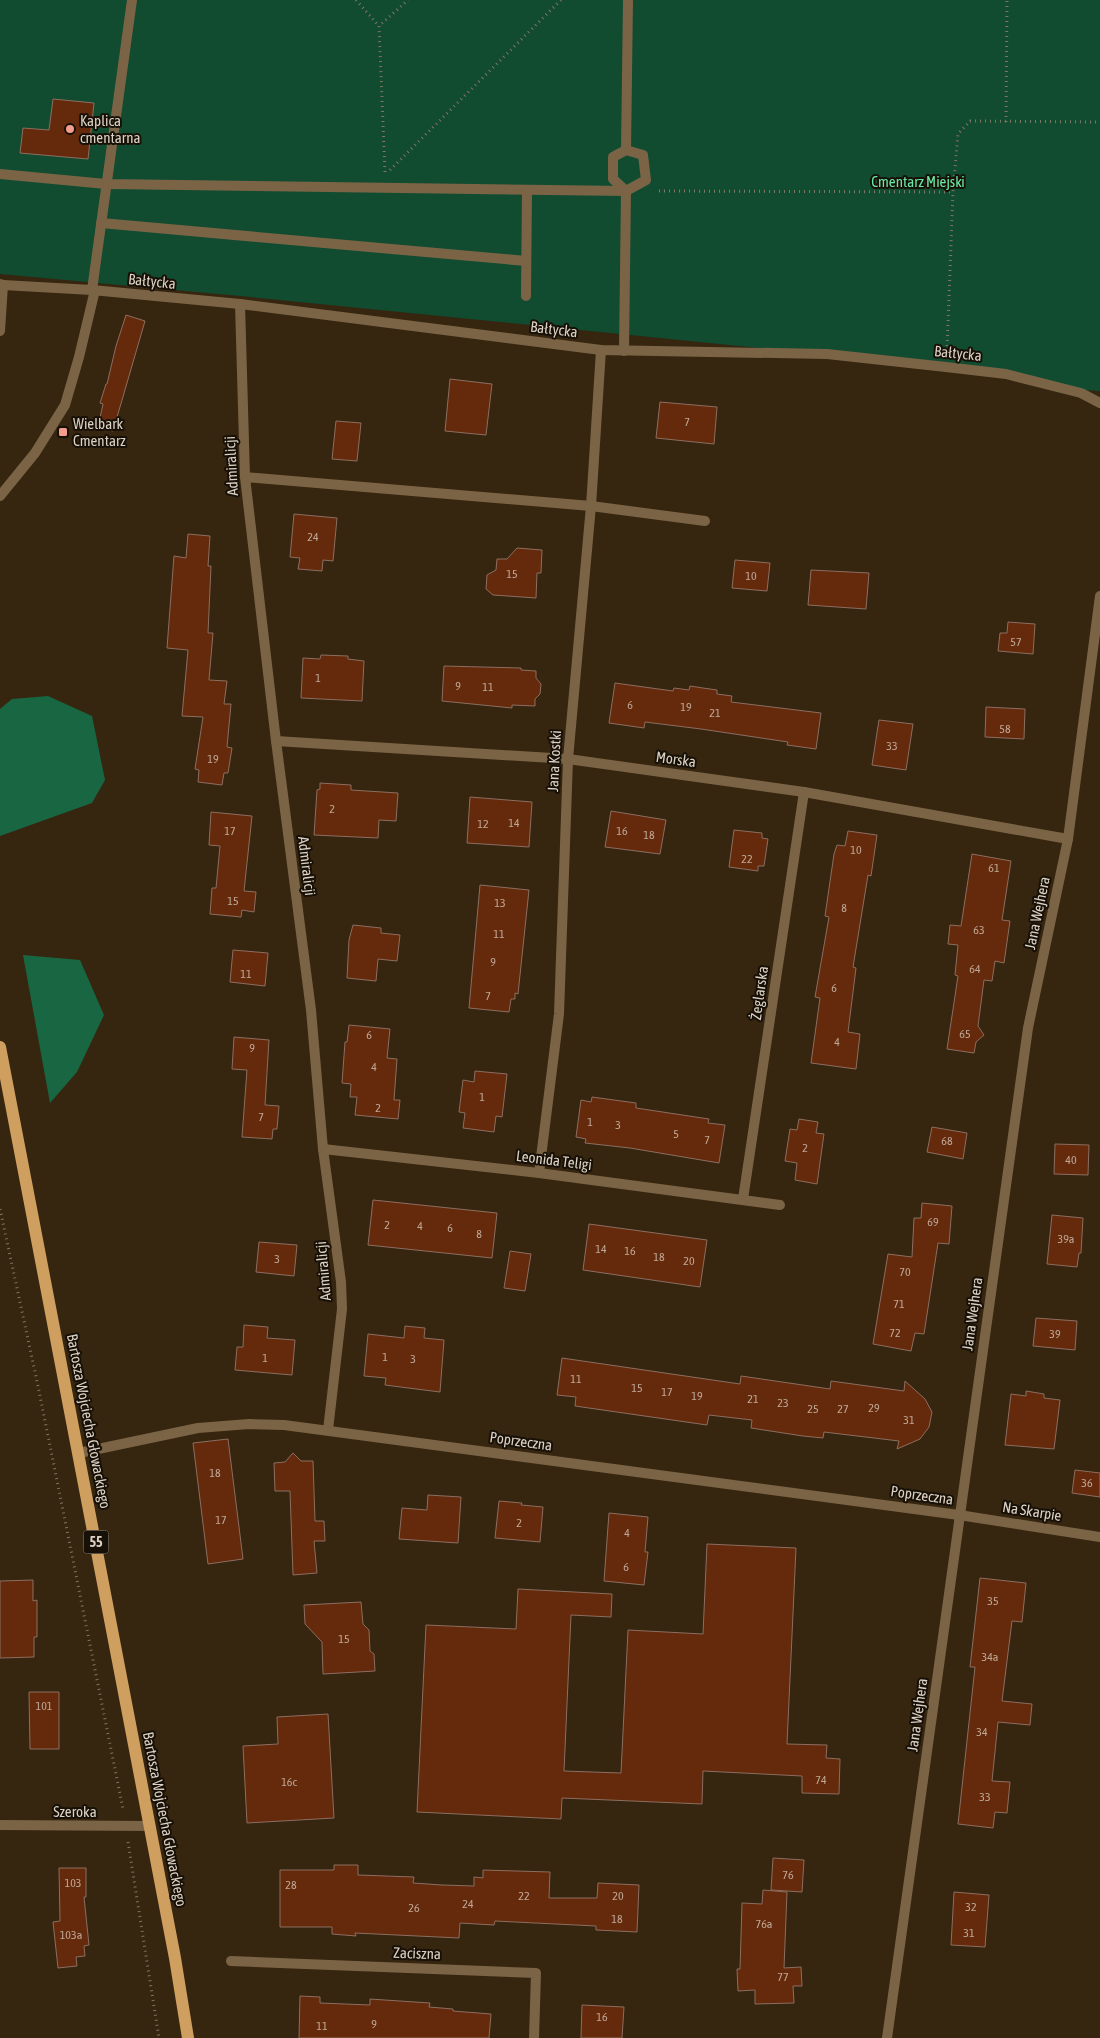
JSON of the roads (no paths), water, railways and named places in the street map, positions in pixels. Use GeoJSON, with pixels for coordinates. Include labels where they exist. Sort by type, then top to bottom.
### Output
{"type":"FeatureCollection","features":[{"type":"Feature","properties":{"kind":"main road","name":"Bartosza Wojciecha Głowackiego"},"geometry":{"type":"LineString","coordinates":[[0,1047],[150,1826],[188,2038]]}},
{"type":"Feature","properties":{"kind":"street"},"geometry":{"type":"LineString","coordinates":[[0,496],[35,453],[65,405],[79,357],[93,290],[132,0]]}},
{"type":"Feature","properties":{"kind":"street"},"geometry":{"type":"LineString","coordinates":[[626,150],[628,0]]}},
{"type":"Feature","properties":{"kind":"street"},"geometry":{"type":"LineString","coordinates":[[0,174],[106,184],[626,191],[646,180],[643,155],[626,150],[613,157],[612,179],[626,191]]}},
{"type":"Feature","properties":{"kind":"street"},"geometry":{"type":"LineString","coordinates":[[526,296],[527,190]]}},
{"type":"Feature","properties":{"kind":"street"},"geometry":{"type":"LineString","coordinates":[[624,351],[626,191]]}},
{"type":"Feature","properties":{"kind":"street"},"geometry":{"type":"LineString","coordinates":[[101,223],[526,261]]}},
{"type":"Feature","properties":{"kind":"street"},"geometry":{"type":"LineString","coordinates":[[0,331],[1,285]]}},
{"type":"Feature","properties":{"kind":"street","name":"Bałtycka"},"geometry":{"type":"LineString","coordinates":[[1,285],[93,290],[240,304],[601,350],[827,354],[1006,374],[1081,393],[1100,402]]}},
{"type":"Feature","properties":{"kind":"street","name":"Admiralicji"},"geometry":{"type":"LineString","coordinates":[[240,304],[245,477],[276,741],[311,1010],[323,1149],[341,1282],[342,1309],[328,1430]]}},
{"type":"Feature","properties":{"kind":"street","name":"Jana Kostki"},"geometry":{"type":"LineString","coordinates":[[539,1173],[559,1014],[568,759],[590,506],[601,350]]}},
{"type":"Feature","properties":{"kind":"street"},"geometry":{"type":"LineString","coordinates":[[245,477],[590,506],[705,521]]}},
{"type":"Feature","properties":{"kind":"street","name":"Jana Wejhera"},"geometry":{"type":"LineString","coordinates":[[887,2038],[1028,1028],[1068,839],[1100,596]]}},
{"type":"Feature","properties":{"kind":"street","name":"Morska"},"geometry":{"type":"LineString","coordinates":[[276,741],[568,759],[804,792],[1068,839]]}},
{"type":"Feature","properties":{"kind":"street","name":"Żeglarska"},"geometry":{"type":"LineString","coordinates":[[744,1199],[804,792]]}},
{"type":"Feature","properties":{"kind":"street","name":"Leonida Teligi"},"geometry":{"type":"LineString","coordinates":[[323,1149],[539,1173],[780,1205]]}},
{"type":"Feature","properties":{"kind":"street","name":"Poprzeczna"},"geometry":{"type":"LineString","coordinates":[[79,1453],[166,1433],[216,1425],[284,1425],[959,1515]]}},
{"type":"Feature","properties":{"kind":"street","name":"Na Skarpie"},"geometry":{"type":"LineString","coordinates":[[959,1515],[1100,1537]]}},
{"type":"Feature","properties":{"kind":"street","name":"Szeroka"},"geometry":{"type":"LineString","coordinates":[[0,1825],[150,1826]]}},
{"type":"Feature","properties":{"kind":"street","name":"Zaciszna"},"geometry":{"type":"LineString","coordinates":[[231,1962],[536,1973],[534,2038]]}},
{"type":"Feature","properties":{"kind":"place","name":"Kaplica cmentarna"},"geometry":{"type":"Point","coordinates":[70,129]}},
{"type":"Feature","properties":{"kind":"place","name":"Wielbark Cmentarz"},"geometry":{"type":"Point","coordinates":[63,432]}},
{"type":"Feature","properties":{"kind":"park label","name":"Cmentarz Miejski"},"geometry":{"type":"Point","coordinates":[918,181]}}]}
